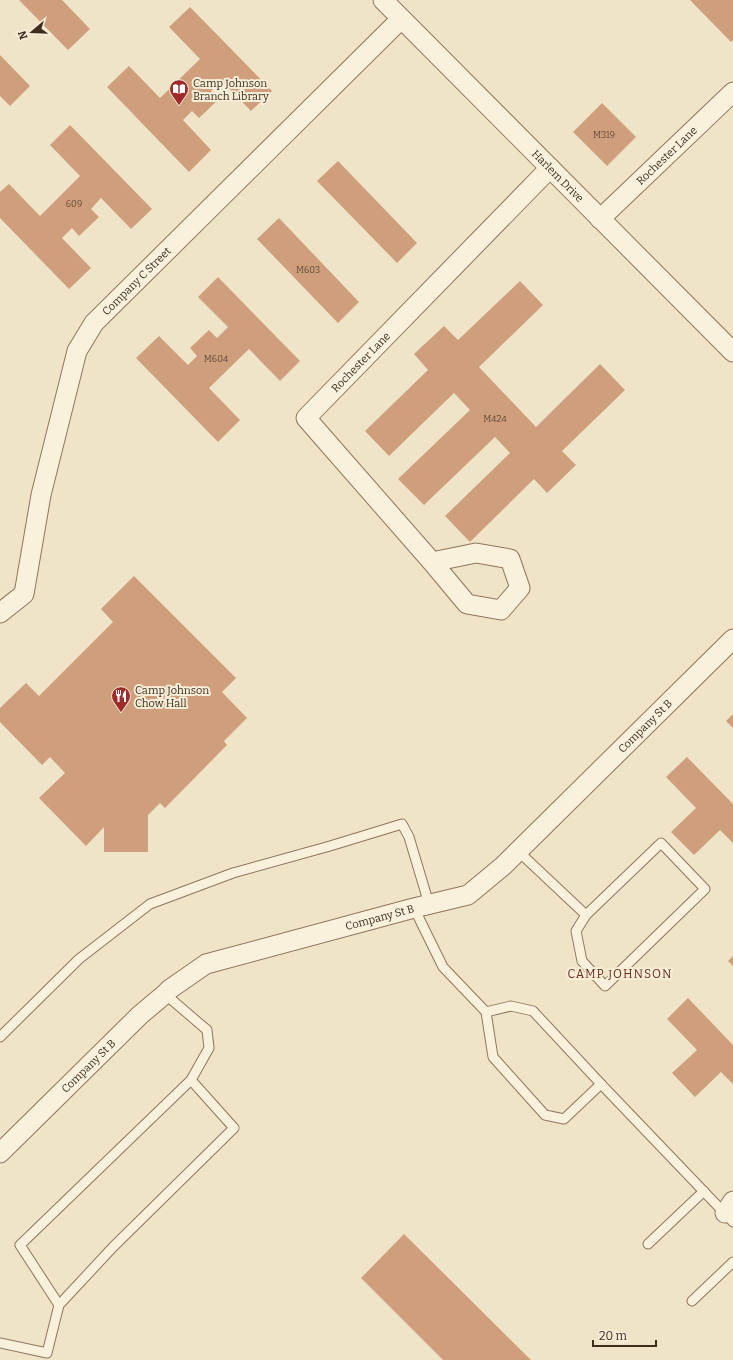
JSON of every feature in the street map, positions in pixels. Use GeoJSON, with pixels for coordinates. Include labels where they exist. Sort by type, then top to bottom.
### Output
{"type":"FeatureCollection","features":[{"type":"Feature","properties":{"kind":"street","name":"Harlem Drive"},"geometry":{"type":"LineString","coordinates":[[383,0],[733,352]]}},
{"type":"Feature","properties":{"kind":"street","name":"Company C Street"},"geometry":{"type":"LineString","coordinates":[[0,613],[24,594],[41,495],[78,350],[94,323],[401,19]]}},
{"type":"Feature","properties":{"kind":"street","name":"Rochester Lane"},"geometry":{"type":"LineString","coordinates":[[600,219],[733,92]]}},
{"type":"Feature","properties":{"kind":"street","name":"Rochester Lane"},"geometry":{"type":"LineString","coordinates":[[432,562],[306,418],[550,168]]}},
{"type":"Feature","properties":{"kind":"street","name":"Company St B"},"geometry":{"type":"LineString","coordinates":[[0,1153],[140,1015],[166,994],[170,988],[206,964],[468,895],[503,866],[733,638]]}},
{"type":"Feature","properties":{"kind":"lane"},"geometry":{"type":"LineString","coordinates":[[0,1037],[79,959],[150,904],[233,873],[402,824],[409,837],[422,906],[443,967],[486,1012],[493,1057],[545,1115],[564,1119],[601,1084]]}},
{"type":"Feature","properties":{"kind":"lane"},"geometry":{"type":"LineString","coordinates":[[661,843],[705,889],[605,986],[582,961],[576,931],[586,915],[661,843]]}},
{"type":"Feature","properties":{"kind":"lane"},"geometry":{"type":"LineString","coordinates":[[518,851],[586,915]]}},
{"type":"Feature","properties":{"kind":"lane"},"geometry":{"type":"LineString","coordinates":[[59,1305],[20,1245],[192,1080],[209,1048],[206,1030],[166,994]]}},
{"type":"Feature","properties":{"kind":"lane"},"geometry":{"type":"LineString","coordinates":[[486,1012],[511,1006],[533,1011],[704,1191],[730,1212]]}},
{"type":"Feature","properties":{"kind":"lane"},"geometry":{"type":"LineString","coordinates":[[0,1343],[46,1357],[59,1305],[113,1247],[234,1128],[192,1080]]}},
{"type":"Feature","properties":{"kind":"lane"},"geometry":{"type":"LineString","coordinates":[[648,1244],[704,1191]]}},
{"type":"Feature","properties":{"kind":"lane"},"geometry":{"type":"LineString","coordinates":[[692,1301],[733,1262]]}},
{"type":"Feature","properties":{"kind":"building"},"geometry":{"type":"Polygon","coordinates":[[[19,0],[62,0],[90,29],[68,50],[19,0]]]}},
{"type":"Feature","properties":{"kind":"building"},"geometry":{"type":"Polygon","coordinates":[[[690,0],[733,0],[733,40],[731,42],[690,0]]]}},
{"type":"Feature","properties":{"kind":"building"},"geometry":{"type":"Polygon","coordinates":[[[190,7],[272,91],[251,111],[222,81],[211,91],[219,99],[199,118],[192,111],[183,120],[211,150],[189,172],[107,87],[129,66],[160,98],[200,59],[169,27],[190,7]]]}},
{"type":"Feature","properties":{"kind":"building"},"geometry":{"type":"Polygon","coordinates":[[[0,55],[30,86],[10,106],[0,96],[0,55]]]}},
{"type":"Feature","properties":{"kind":"building"},"geometry":{"type":"Polygon","coordinates":[[[602,103],[636,137],[607,166],[573,132],[602,103]]]}},
{"type":"Feature","properties":{"kind":"building"},"geometry":{"type":"Polygon","coordinates":[[[70,125],[152,209],[131,229],[101,198],[91,209],[99,217],[79,236],[72,228],[62,238],[91,268],[69,289],[0,218],[0,192],[9,184],[40,216],[80,176],[50,145],[70,125]]]}},
{"type":"Feature","properties":{"kind":"building"},"geometry":{"type":"Polygon","coordinates":[[[338,161],[417,243],[397,263],[317,181],[338,161]]]}},
{"type":"Feature","properties":{"kind":"building"},"geometry":{"type":"Polygon","coordinates":[[[279,218],[359,302],[338,323],[257,239],[279,218]]]}},
{"type":"Feature","properties":{"kind":"building"},"geometry":{"type":"Polygon","coordinates":[[[218,277],[300,361],[280,381],[249,349],[209,388],[240,420],[218,442],[136,358],[159,336],[188,365],[197,356],[190,348],[209,330],[217,338],[228,327],[198,297],[218,277]]]}},
{"type":"Feature","properties":{"kind":"building"},"geometry":{"type":"Polygon","coordinates":[[[520,281],[543,305],[479,367],[536,427],[600,364],[625,390],[562,451],[576,465],[547,493],[534,479],[470,542],[445,516],[510,453],[495,437],[424,505],[398,479],[470,410],[454,393],[389,456],[365,431],[428,370],[414,354],[444,326],[458,340],[520,281]]]}},
{"type":"Feature","properties":{"kind":"building","name":"Camp Johnson Chow Hall"},"geometry":{"type":"Polygon","coordinates":[[[134,576],[236,678],[222,692],[247,718],[224,741],[227,745],[165,808],[160,803],[148,815],[148,852],[104,852],[104,827],[86,846],[39,798],[65,773],[50,757],[42,765],[0,722],[0,708],[26,683],[39,696],[113,622],[101,609],[134,576]]]}},
{"type":"Feature","properties":{"kind":"building"},"geometry":{"type":"Polygon","coordinates":[[[733,714],[733,728],[726,721],[733,714]]]}},
{"type":"Feature","properties":{"kind":"building"},"geometry":{"type":"Polygon","coordinates":[[[687,757],[733,804],[733,843],[720,830],[694,855],[671,832],[696,808],[666,777],[687,757]]]}},
{"type":"Feature","properties":{"kind":"building"},"geometry":{"type":"Polygon","coordinates":[[[733,956],[733,966],[728,961],[733,956]]]}},
{"type":"Feature","properties":{"kind":"building"},"geometry":{"type":"Polygon","coordinates":[[[688,998],[733,1045],[733,1084],[721,1072],[695,1097],[672,1073],[697,1050],[667,1019],[688,998]]]}},
{"type":"Feature","properties":{"kind":"building"},"geometry":{"type":"Polygon","coordinates":[[[404,1234],[531,1360],[443,1360],[361,1278],[404,1234]]]}},
{"type":"Feature","properties":{"kind":"place","name":"Camp Johnson Branch Library"},"geometry":{"type":"Point","coordinates":[179,106]}},
{"type":"Feature","properties":{"kind":"place","name":"Camp Johnson Chow Hall"},"geometry":{"type":"Point","coordinates":[121,713]}},
{"type":"Feature","properties":{"kind":"district","name":"CAMP JOHNSON"},"geometry":{"type":"Point","coordinates":[620,974]}}]}
